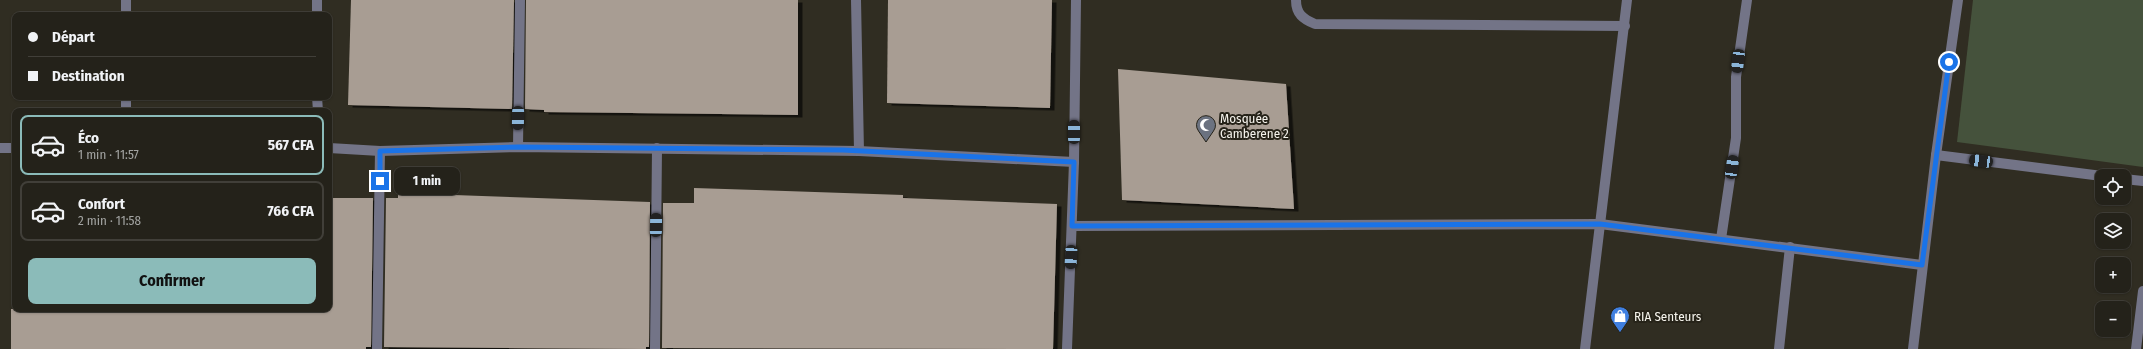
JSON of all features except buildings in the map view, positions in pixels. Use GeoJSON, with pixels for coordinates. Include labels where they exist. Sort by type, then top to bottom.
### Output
{"type":"FeatureCollection","features":[{"type":"Feature","properties":{"kind":"street"},"geometry":{"type":"LineString","coordinates":[[126,0],[126,12]]}},
{"type":"Feature","properties":{"kind":"street"},"geometry":{"type":"LineString","coordinates":[[317,0],[317,12]]}},
{"type":"Feature","properties":{"kind":"street"},"geometry":{"type":"LineString","coordinates":[[518,147],[520,0]]}},
{"type":"Feature","properties":{"kind":"street"},"geometry":{"type":"LineString","coordinates":[[856,0],[859,151]]}},
{"type":"Feature","properties":{"kind":"street"},"geometry":{"type":"LineString","coordinates":[[1067,349],[1074,162],[1076,0]]}},
{"type":"Feature","properties":{"kind":"street"},"geometry":{"type":"LineString","coordinates":[[1296,0],[1296,8],[1302,18],[1315,24],[1625,26]]}},
{"type":"Feature","properties":{"kind":"street"},"geometry":{"type":"LineString","coordinates":[[1585,349],[1627,0]]}},
{"type":"Feature","properties":{"kind":"street"},"geometry":{"type":"LineString","coordinates":[[1721,239],[1736,138],[1736,77],[1747,0]]}},
{"type":"Feature","properties":{"kind":"street"},"geometry":{"type":"LineString","coordinates":[[1913,349],[1936,155],[1958,0]]}},
{"type":"Feature","properties":{"kind":"street"},"geometry":{"type":"LineString","coordinates":[[332,148],[380,151],[518,147],[859,151],[1074,162]]}},
{"type":"Feature","properties":{"kind":"street"},"geometry":{"type":"LineString","coordinates":[[0,148],[12,148]]}},
{"type":"Feature","properties":{"kind":"street"},"geometry":{"type":"LineString","coordinates":[[655,349],[657,148]]}},
{"type":"Feature","properties":{"kind":"street"},"geometry":{"type":"LineString","coordinates":[[377,349],[380,151]]}},
{"type":"Feature","properties":{"kind":"street"},"geometry":{"type":"LineString","coordinates":[[1936,155],[2095,175]]}},
{"type":"Feature","properties":{"kind":"street"},"geometry":{"type":"LineString","coordinates":[[2131,180],[2143,181]]}},
{"type":"Feature","properties":{"kind":"street"},"geometry":{"type":"LineString","coordinates":[[1072,226],[1600,224],[1922,265]]}},
{"type":"Feature","properties":{"kind":"street"},"geometry":{"type":"LineString","coordinates":[[1780,349],[1790,247]]}},
{"type":"Feature","properties":{"kind":"street"},"geometry":{"type":"LineString","coordinates":[[2136,349],[2143,291]]}},
{"type":"Feature","properties":{"kind":"green space"},"geometry":{"type":"Polygon","coordinates":[[[1973,0],[2143,0],[2143,167],[1957,142],[1973,0]]]}},
{"type":"Feature","properties":{"kind":"place","name":"Mosquée Camberene 2"},"geometry":{"type":"Point","coordinates":[1206,142]}},
{"type":"Feature","properties":{"kind":"place","name":"RIA Senteurs"},"geometry":{"type":"Point","coordinates":[1620,333]}},
{"type":"Feature","properties":{"kind":"route"},"geometry":{"type":"LineString","coordinates":[[380,181],[380,151],[518,147],[843,150],[1074,162],[1072,226],[1600,224],[1922,265],[1949,62]]}}]}
